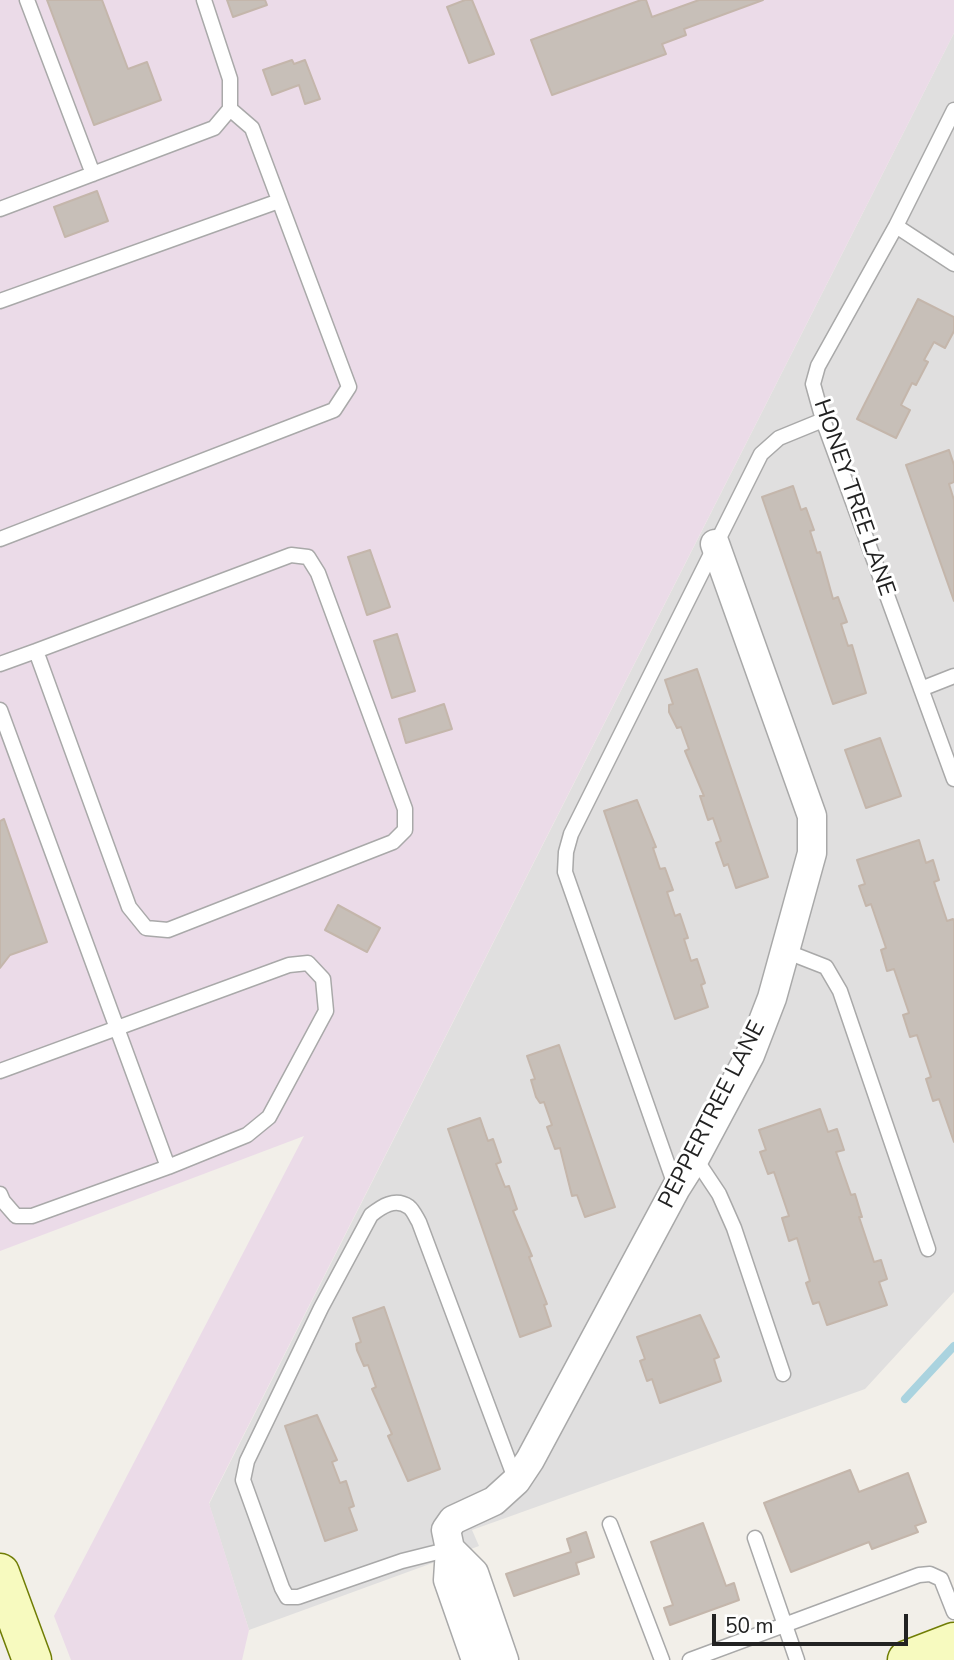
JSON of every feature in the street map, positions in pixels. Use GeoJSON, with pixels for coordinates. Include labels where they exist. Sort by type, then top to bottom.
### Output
{"type":"FeatureCollection","features":[{"type":"Feature","properties":{"kind":"main road"},"geometry":{"type":"LineString","coordinates":[[0,1573],[32,1660]]}},
{"type":"Feature","properties":{"kind":"main road"},"geometry":{"type":"LineString","coordinates":[[906,1660],[954,1642]]}},
{"type":"Feature","properties":{"kind":"street","name":"PEPPERTREE LANE"},"geometry":{"type":"LineString","coordinates":[[476,1660],[448,1580],[450,1549],[446,1530],[453,1520],[494,1501],[516,1481],[695,1158],[750,1055],[772,998],[812,853],[812,816],[715,544]]}},
{"type":"Feature","properties":{"kind":"street"},"geometry":{"type":"LineString","coordinates":[[450,1549],[474,1573],[504,1660]]}},
{"type":"Feature","properties":{"kind":"lane"},"geometry":{"type":"LineString","coordinates":[[27,0],[93,174]]}},
{"type":"Feature","properties":{"kind":"lane"},"geometry":{"type":"LineString","coordinates":[[0,209],[214,128],[230,109],[230,79],[204,0]]}},
{"type":"Feature","properties":{"kind":"lane"},"geometry":{"type":"LineString","coordinates":[[0,539],[334,410],[348,387],[252,128],[230,109]]}},
{"type":"Feature","properties":{"kind":"lane","name":"HONEY TREE LANE"},"geometry":{"type":"LineString","coordinates":[[954,110],[896,226],[818,366],[813,384],[823,420],[954,779]]}},
{"type":"Feature","properties":{"kind":"lane"},"geometry":{"type":"LineString","coordinates":[[0,301],[279,201]]}},
{"type":"Feature","properties":{"kind":"lane"},"geometry":{"type":"LineString","coordinates":[[896,226],[954,264]]}},
{"type":"Feature","properties":{"kind":"lane"},"geometry":{"type":"LineString","coordinates":[[676,1188],[565,872],[566,852],[571,834],[761,454],[779,438],[823,420]]}},
{"type":"Feature","properties":{"kind":"lane"},"geometry":{"type":"LineString","coordinates":[[0,664],[291,555],[308,556],[318,573],[405,808],[405,830],[393,842],[168,930],[146,928],[129,907],[36,651]]}},
{"type":"Feature","properties":{"kind":"lane"},"geometry":{"type":"LineString","coordinates":[[921,690],[954,676]]}},
{"type":"Feature","properties":{"kind":"lane"},"geometry":{"type":"LineString","coordinates":[[0,710],[168,1167]]}},
{"type":"Feature","properties":{"kind":"lane"},"geometry":{"type":"LineString","coordinates":[[785,951],[826,967],[840,991],[928,1249]]}},
{"type":"Feature","properties":{"kind":"lane"},"geometry":{"type":"LineString","coordinates":[[0,1071],[289,965],[308,963],[323,979],[326,1011],[269,1117],[247,1135],[32,1216],[16,1216],[0,1194]]}},
{"type":"Feature","properties":{"kind":"lane"},"geometry":{"type":"LineString","coordinates":[[695,1158],[719,1194],[734,1228],[783,1374]]}},
{"type":"Feature","properties":{"kind":"lane"},"geometry":{"type":"LineString","coordinates":[[450,1549],[402,1561],[298,1597],[287,1597],[243,1480],[247,1461],[321,1308],[371,1215],[383,1205],[397,1202],[410,1207],[419,1222],[516,1481]]}},
{"type":"Feature","properties":{"kind":"lane"},"geometry":{"type":"LineString","coordinates":[[610,1524],[662,1660]]}},
{"type":"Feature","properties":{"kind":"lane"},"geometry":{"type":"LineString","coordinates":[[755,1538],[797,1660]]}},
{"type":"Feature","properties":{"kind":"lane"},"geometry":{"type":"LineString","coordinates":[[690,1660],[919,1575],[930,1574],[941,1579],[954,1612]]}},
{"type":"Feature","properties":{"kind":"shaded area"},"geometry":{"type":"Polygon","coordinates":[[[0,0],[954,0],[954,33],[209,1503],[249,1630],[242,1660],[71,1660],[54,1616],[304,1136],[0,1251],[0,0]]]}},
{"type":"Feature","properties":{"kind":"shaded area"},"geometry":{"type":"Polygon","coordinates":[[[954,33],[954,1292],[865,1389],[472,1530],[479,1546],[249,1630],[209,1504],[954,33]]]}},
{"type":"Feature","properties":{"kind":"building"},"geometry":{"type":"Polygon","coordinates":[[[47,0],[102,0],[128,69],[147,62],[161,100],[94,125],[47,0]]]}},
{"type":"Feature","properties":{"kind":"building"},"geometry":{"type":"Polygon","coordinates":[[[227,0],[265,0],[267,5],[233,17],[227,0]]]}},
{"type":"Feature","properties":{"kind":"building"},"geometry":{"type":"Polygon","coordinates":[[[472,0],[494,54],[469,63],[447,7],[472,0]]]}},
{"type":"Feature","properties":{"kind":"building"},"geometry":{"type":"Polygon","coordinates":[[[646,0],[652,17],[699,0],[763,0],[684,29],[686,35],[662,44],[666,54],[552,95],[531,40],[646,0]]]}},
{"type":"Feature","properties":{"kind":"building"},"geometry":{"type":"Polygon","coordinates":[[[292,60],[294,64],[305,60],[320,99],[305,104],[299,85],[272,95],[263,70],[292,60]]]}},
{"type":"Feature","properties":{"kind":"building"},"geometry":{"type":"Polygon","coordinates":[[[97,191],[108,221],[65,237],[54,207],[97,191]]]}},
{"type":"Feature","properties":{"kind":"building"},"geometry":{"type":"Polygon","coordinates":[[[918,299],[954,317],[954,331],[945,348],[934,342],[924,360],[928,362],[916,385],[912,383],[901,405],[910,410],[896,438],[857,419],[918,299]]]}},
{"type":"Feature","properties":{"kind":"building"},"geometry":{"type":"Polygon","coordinates":[[[949,450],[954,465],[954,482],[949,484],[954,500],[954,601],[906,465],[949,450]]]}},
{"type":"Feature","properties":{"kind":"building"},"geometry":{"type":"Polygon","coordinates":[[[793,486],[801,510],[806,508],[814,530],[810,531],[817,553],[820,552],[833,599],[838,597],[847,622],[841,624],[848,646],[852,645],[866,693],[833,704],[762,497],[793,486]]]}},
{"type":"Feature","properties":{"kind":"building"},"geometry":{"type":"Polygon","coordinates":[[[370,550],[390,607],[367,615],[348,557],[370,550]]]}},
{"type":"Feature","properties":{"kind":"building"},"geometry":{"type":"Polygon","coordinates":[[[397,634],[415,691],[392,698],[374,641],[397,634]]]}},
{"type":"Feature","properties":{"kind":"building"},"geometry":{"type":"Polygon","coordinates":[[[697,669],[768,877],[736,888],[728,864],[724,866],[716,843],[721,841],[713,818],[708,820],[700,796],[704,796],[685,751],[689,749],[681,727],[677,728],[669,712],[669,705],[673,704],[665,680],[697,669]]]}},
{"type":"Feature","properties":{"kind":"building"},"geometry":{"type":"Polygon","coordinates":[[[444,704],[452,729],[406,743],[399,719],[444,704]]]}},
{"type":"Feature","properties":{"kind":"building"},"geometry":{"type":"Polygon","coordinates":[[[880,738],[901,796],[866,808],[845,750],[880,738]]]}},
{"type":"Feature","properties":{"kind":"building"},"geometry":{"type":"Polygon","coordinates":[[[637,800],[656,847],[653,848],[660,869],[665,868],[673,890],[667,892],[675,916],[680,914],[688,938],[684,939],[691,961],[697,959],[705,983],[701,985],[708,1007],[675,1019],[604,811],[637,800]]]}},
{"type":"Feature","properties":{"kind":"building"},"geometry":{"type":"Polygon","coordinates":[[[4,819],[47,942],[10,955],[0,968],[0,821],[4,819]]]}},
{"type":"Feature","properties":{"kind":"building"},"geometry":{"type":"Polygon","coordinates":[[[919,840],[926,863],[933,860],[939,880],[934,882],[947,921],[954,921],[954,1142],[939,1099],[933,1101],[926,1079],[931,1077],[917,1035],[910,1037],[903,1015],[909,1013],[894,969],[887,971],[881,950],[886,948],[871,904],[866,906],[859,886],[865,884],[857,860],[919,840]]]}},
{"type":"Feature","properties":{"kind":"building"},"geometry":{"type":"Polygon","coordinates":[[[338,905],[380,928],[367,952],[325,930],[338,905]]]}},
{"type":"Feature","properties":{"kind":"building"},"geometry":{"type":"Polygon","coordinates":[[[559,1045],[615,1207],[585,1217],[577,1195],[572,1196],[560,1148],[555,1149],[547,1127],[552,1125],[544,1102],[540,1103],[536,1097],[531,1080],[535,1079],[527,1056],[559,1045]]]}},
{"type":"Feature","properties":{"kind":"building"},"geometry":{"type":"Polygon","coordinates":[[[820,1109],[828,1132],[837,1129],[844,1150],[836,1152],[851,1195],[855,1194],[862,1217],[859,1217],[874,1262],[881,1260],[887,1279],[879,1282],[887,1305],[827,1325],[819,1302],[813,1304],[806,1283],[810,1281],[797,1238],[789,1241],[782,1218],[789,1216],[774,1172],[768,1174],[760,1152],[766,1150],[759,1130],[820,1109]]]}},
{"type":"Feature","properties":{"kind":"building"},"geometry":{"type":"Polygon","coordinates":[[[480,1118],[488,1141],[493,1139],[501,1162],[496,1164],[505,1187],[509,1186],[517,1209],[513,1211],[532,1256],[529,1257],[547,1304],[544,1305],[551,1326],[520,1337],[448,1129],[480,1118]]]}},
{"type":"Feature","properties":{"kind":"building"},"geometry":{"type":"Polygon","coordinates":[[[384,1307],[440,1469],[408,1481],[388,1436],[392,1434],[372,1389],[376,1387],[368,1365],[364,1366],[356,1344],[361,1342],[353,1318],[384,1307]]]}},
{"type":"Feature","properties":{"kind":"building"},"geometry":{"type":"Polygon","coordinates":[[[700,1315],[719,1357],[714,1359],[721,1381],[660,1403],[652,1379],[647,1381],[640,1361],[645,1359],[637,1337],[700,1315]]]}},
{"type":"Feature","properties":{"kind":"building"},"geometry":{"type":"Polygon","coordinates":[[[317,1415],[337,1460],[332,1462],[340,1483],[346,1481],[354,1506],[349,1508],[357,1530],[325,1541],[285,1426],[317,1415]]]}},
{"type":"Feature","properties":{"kind":"building"},"geometry":{"type":"Polygon","coordinates":[[[850,1470],[859,1492],[908,1473],[926,1522],[915,1526],[918,1532],[872,1549],[869,1542],[791,1572],[764,1503],[850,1470]]]}},
{"type":"Feature","properties":{"kind":"building"},"geometry":{"type":"Polygon","coordinates":[[[703,1523],[726,1586],[734,1583],[739,1600],[670,1625],[664,1608],[673,1605],[651,1542],[703,1523]]]}},
{"type":"Feature","properties":{"kind":"building"},"geometry":{"type":"Polygon","coordinates":[[[586,1532],[594,1557],[576,1563],[579,1574],[514,1596],[506,1574],[571,1552],[567,1539],[586,1532]]]}},
{"type":"Feature","properties":{"kind":"waterway"},"geometry":{"type":"LineString","coordinates":[[905,1399],[954,1346]]}}]}
